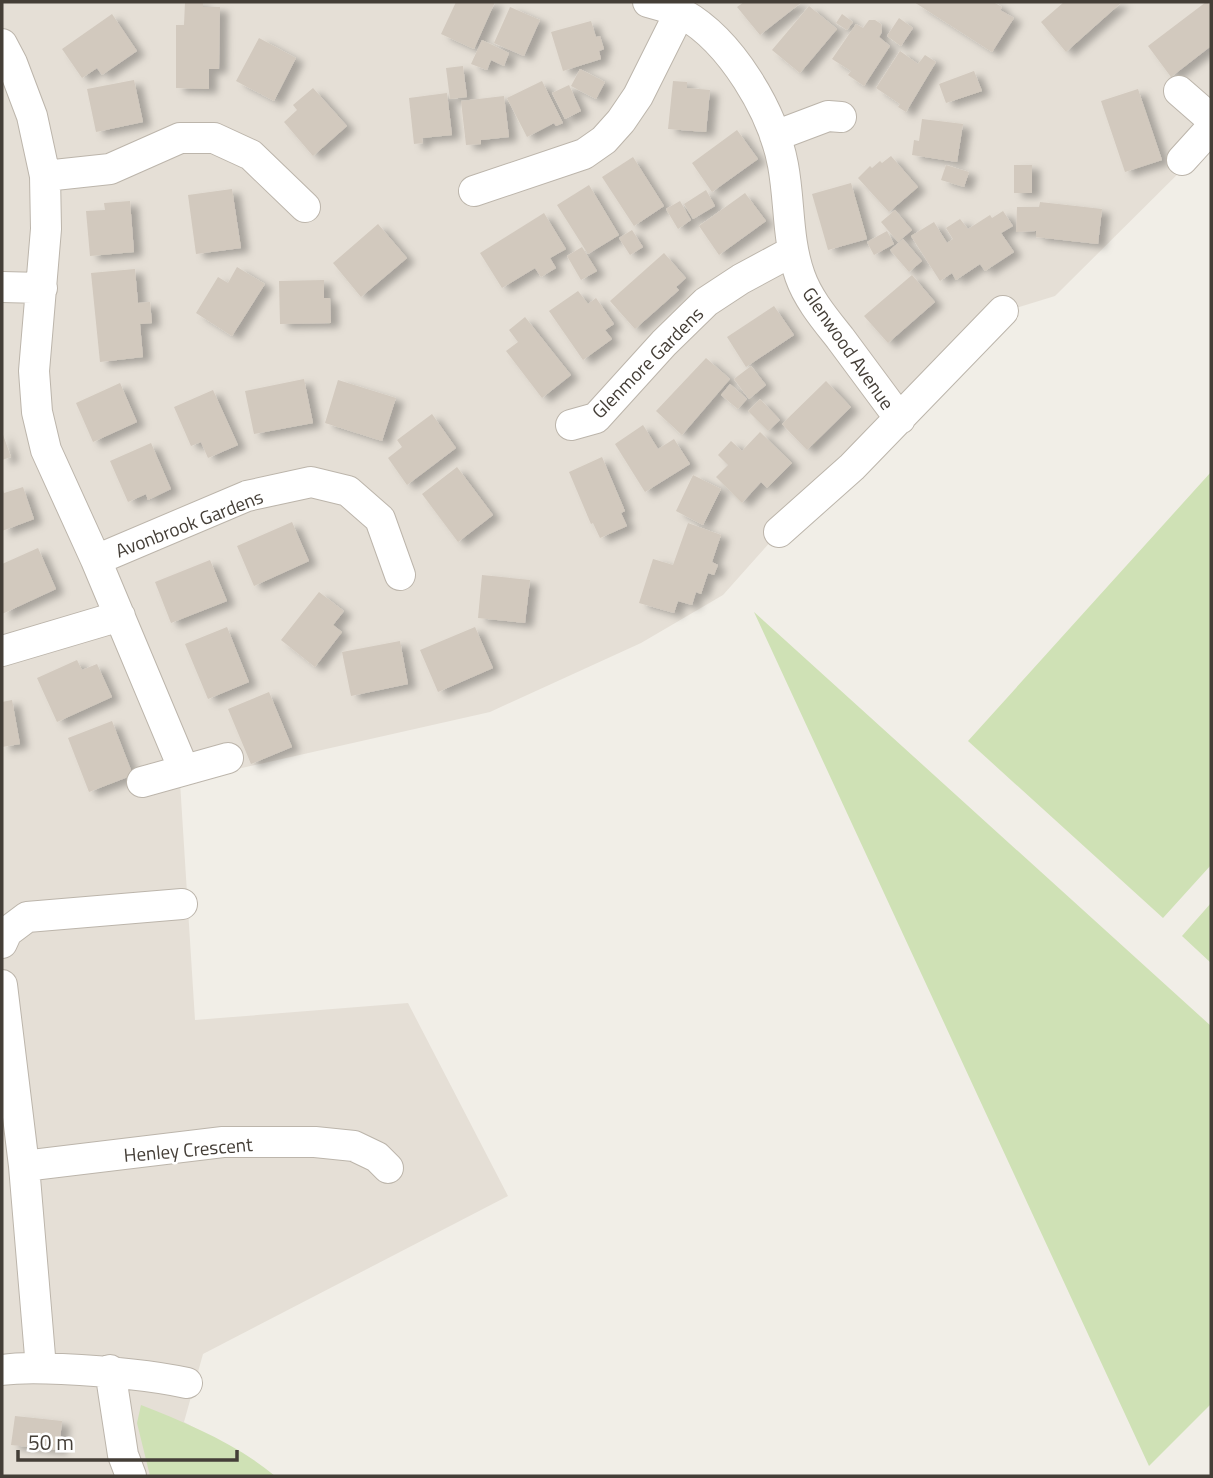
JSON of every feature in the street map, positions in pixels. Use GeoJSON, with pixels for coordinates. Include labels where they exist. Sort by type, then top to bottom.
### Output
{"type":"FeatureCollection","features":[{"type":"Feature","properties":{"kind":"street","name":"Glenwood Avenue"},"geometry":{"type":"LineString","coordinates":[[648,2],[680,12],[703,27],[731,56],[751,86],[775,136],[783,164],[793,251],[800,277],[813,302],[900,419]]}},
{"type":"Feature","properties":{"kind":"street"},"geometry":{"type":"LineString","coordinates":[[474,191],[584,154],[604,140],[638,96],[680,12]]}},
{"type":"Feature","properties":{"kind":"street","name":"Avonbrook Gardens"},"geometry":{"type":"LineString","coordinates":[[2,44],[32,116],[45,176],[46,229],[34,371],[37,412],[46,450],[120,615],[184,771]]}},
{"type":"Feature","properties":{"kind":"street"},"geometry":{"type":"LineString","coordinates":[[1179,91],[1211,120]]}},
{"type":"Feature","properties":{"kind":"street"},"geometry":{"type":"LineString","coordinates":[[775,136],[828,116],[841,117]]}},
{"type":"Feature","properties":{"kind":"street"},"geometry":{"type":"LineString","coordinates":[[1182,160],[1211,128]]}},
{"type":"Feature","properties":{"kind":"street"},"geometry":{"type":"LineString","coordinates":[[45,176],[110,169],[180,138],[214,138],[251,155],[305,207]]}},
{"type":"Feature","properties":{"kind":"street","name":"Glenmore Gardens"},"geometry":{"type":"LineString","coordinates":[[571,425],[596,418],[664,343],[706,302],[741,279],[793,251]]}},
{"type":"Feature","properties":{"kind":"street"},"geometry":{"type":"LineString","coordinates":[[2,286],[42,288]]}},
{"type":"Feature","properties":{"kind":"street","name":"Glenwood Avenue"},"geometry":{"type":"LineString","coordinates":[[779,532],[852,467],[1003,312]]}},
{"type":"Feature","properties":{"kind":"street","name":"Avonbrook Gardens"},"geometry":{"type":"LineString","coordinates":[[96,560],[247,496],[311,482],[348,491],[380,519],[400,575]]}},
{"type":"Feature","properties":{"kind":"street"},"geometry":{"type":"LineString","coordinates":[[2,651],[120,615]]}},
{"type":"Feature","properties":{"kind":"street"},"geometry":{"type":"LineString","coordinates":[[142,782],[228,758]]}},
{"type":"Feature","properties":{"kind":"street"},"geometry":{"type":"LineString","coordinates":[[2,943],[7,932],[27,918],[182,904]]}},
{"type":"Feature","properties":{"kind":"street"},"geometry":{"type":"LineString","coordinates":[[2,985],[24,1166],[41,1368]]}},
{"type":"Feature","properties":{"kind":"street","name":"Henley Crescent"},"geometry":{"type":"LineString","coordinates":[[24,1166],[223,1142],[315,1142],[354,1146],[377,1157],[388,1168]]}},
{"type":"Feature","properties":{"kind":"street"},"geometry":{"type":"LineString","coordinates":[[2,1370],[110,1370],[147,1374],[187,1383]]}},
{"type":"Feature","properties":{"kind":"street"},"geometry":{"type":"LineString","coordinates":[[110,1370],[123,1455],[131,1476]]}},
{"type":"Feature","properties":{"kind":"shaded area"},"geometry":{"type":"Polygon","coordinates":[[[2,2],[1211,2],[1211,141],[1055,296],[1003,312],[779,532],[723,595],[641,643],[490,712],[180,782],[195,1020],[408,1003],[508,1196],[203,1354],[184,1422],[244,1455],[275,1476],[2,1476],[2,2]]]}},
{"type":"Feature","properties":{"kind":"green space"},"geometry":{"type":"Polygon","coordinates":[[[1211,472],[1211,865],[1163,918],[968,741],[1211,472]]]}},
{"type":"Feature","properties":{"kind":"green space"},"geometry":{"type":"Polygon","coordinates":[[[754,612],[1211,1026],[1211,1404],[1149,1466],[754,612]]]}},
{"type":"Feature","properties":{"kind":"green space"},"geometry":{"type":"Polygon","coordinates":[[[1211,903],[1211,963],[1182,936],[1211,903]]]}},
{"type":"Feature","properties":{"kind":"green space"},"geometry":{"type":"Polygon","coordinates":[[[141,1405],[228,1444],[275,1476],[150,1476],[137,1423],[141,1405]]]}},
{"type":"Feature","properties":{"kind":"building"},"geometry":{"type":"Polygon","coordinates":[[[185,2],[203,3],[203,7],[220,7],[219,69],[209,69],[209,89],[176,88],[176,25],[184,25],[185,2]]]}},
{"type":"Feature","properties":{"kind":"building"},"geometry":{"type":"Polygon","coordinates":[[[456,2],[495,2],[474,49],[441,34],[456,2]]]}},
{"type":"Feature","properties":{"kind":"building"},"geometry":{"type":"Polygon","coordinates":[[[744,2],[802,2],[760,35],[737,7],[744,2]]]}},
{"type":"Feature","properties":{"kind":"building"},"geometry":{"type":"Polygon","coordinates":[[[914,2],[993,2],[1002,7],[1000,10],[1014,18],[992,52],[914,2]]]}},
{"type":"Feature","properties":{"kind":"building"},"geometry":{"type":"Polygon","coordinates":[[[1064,2],[1122,2],[1066,52],[1041,22],[1064,2]]]}},
{"type":"Feature","properties":{"kind":"building"},"geometry":{"type":"Polygon","coordinates":[[[1206,2],[1211,5],[1211,46],[1171,77],[1148,46],[1206,2]]]}},
{"type":"Feature","properties":{"kind":"building"},"geometry":{"type":"Polygon","coordinates":[[[809,6],[837,29],[800,73],[772,50],[809,6]]]}},
{"type":"Feature","properties":{"kind":"building"},"geometry":{"type":"Polygon","coordinates":[[[510,7],[540,20],[524,56],[494,43],[510,7]]]}},
{"type":"Feature","properties":{"kind":"building"},"geometry":{"type":"Polygon","coordinates":[[[112,14],[137,51],[102,75],[97,68],[82,78],[62,49],[112,14]]]}},
{"type":"Feature","properties":{"kind":"building"},"geometry":{"type":"Polygon","coordinates":[[[842,14],[853,22],[847,30],[836,23],[842,14]]]}},
{"type":"Feature","properties":{"kind":"building"},"geometry":{"type":"Polygon","coordinates":[[[899,18],[913,28],[901,46],[887,36],[899,18]]]}},
{"type":"Feature","properties":{"kind":"building"},"geometry":{"type":"Polygon","coordinates":[[[869,20],[881,24],[882,32],[879,37],[890,46],[864,86],[848,75],[851,71],[832,59],[856,24],[863,28],[869,20]]]}},
{"type":"Feature","properties":{"kind":"building"},"geometry":{"type":"Polygon","coordinates":[[[591,21],[596,37],[600,36],[604,49],[599,51],[601,59],[563,71],[551,32],[591,21]]]}},
{"type":"Feature","properties":{"kind":"building"},"geometry":{"type":"Polygon","coordinates":[[[259,38],[296,58],[274,101],[236,81],[259,38]]]}},
{"type":"Feature","properties":{"kind":"building"},"geometry":{"type":"Polygon","coordinates":[[[482,40],[509,53],[504,66],[491,60],[487,70],[471,64],[482,40]]]}},
{"type":"Feature","properties":{"kind":"building"},"geometry":{"type":"Polygon","coordinates":[[[900,51],[918,64],[925,55],[936,62],[906,112],[898,107],[900,104],[876,88],[900,51]]]}},
{"type":"Feature","properties":{"kind":"building"},"geometry":{"type":"Polygon","coordinates":[[[463,66],[467,97],[450,99],[446,68],[463,66]]]}},
{"type":"Feature","properties":{"kind":"building"},"geometry":{"type":"Polygon","coordinates":[[[580,69],[605,82],[596,99],[571,86],[580,69]]]}},
{"type":"Feature","properties":{"kind":"building"},"geometry":{"type":"Polygon","coordinates":[[[974,71],[982,91],[946,103],[939,84],[974,71]]]}},
{"type":"Feature","properties":{"kind":"building"},"geometry":{"type":"Polygon","coordinates":[[[134,80],[143,122],[96,132],[87,89],[134,80]]]}},
{"type":"Feature","properties":{"kind":"building"},"geometry":{"type":"Polygon","coordinates":[[[542,81],[563,123],[556,126],[554,123],[527,137],[507,98],[542,81]]]}},
{"type":"Feature","properties":{"kind":"building"},"geometry":{"type":"Polygon","coordinates":[[[673,81],[687,82],[687,88],[710,90],[706,132],[668,129],[673,81]]]}},
{"type":"Feature","properties":{"kind":"building"},"geometry":{"type":"Polygon","coordinates":[[[569,85],[581,111],[565,119],[552,93],[569,85]]]}},
{"type":"Feature","properties":{"kind":"building"},"geometry":{"type":"Polygon","coordinates":[[[313,88],[347,126],[313,156],[284,122],[297,110],[293,105],[313,88]]]}},
{"type":"Feature","properties":{"kind":"building"},"geometry":{"type":"Polygon","coordinates":[[[1138,89],[1162,160],[1125,172],[1101,101],[1138,89]]]}},
{"type":"Feature","properties":{"kind":"building"},"geometry":{"type":"Polygon","coordinates":[[[447,93],[452,135],[422,138],[423,143],[414,144],[409,98],[447,93]]]}},
{"type":"Feature","properties":{"kind":"building"},"geometry":{"type":"Polygon","coordinates":[[[504,96],[509,137],[481,140],[481,144],[466,145],[461,101],[504,96]]]}},
{"type":"Feature","properties":{"kind":"building"},"geometry":{"type":"Polygon","coordinates":[[[922,119],[963,124],[957,162],[912,155],[914,140],[919,141],[922,119]]]}},
{"type":"Feature","properties":{"kind":"building"},"geometry":{"type":"Polygon","coordinates":[[[737,130],[758,159],[712,192],[692,163],[737,130]]]}},
{"type":"Feature","properties":{"kind":"building"},"geometry":{"type":"Polygon","coordinates":[[[891,156],[918,187],[889,212],[858,178],[870,166],[872,168],[891,156]]]}},
{"type":"Feature","properties":{"kind":"building"},"geometry":{"type":"Polygon","coordinates":[[[633,157],[664,206],[634,226],[602,177],[633,157]]]}},
{"type":"Feature","properties":{"kind":"building"},"geometry":{"type":"Polygon","coordinates":[[[946,165],[969,172],[964,187],[941,180],[946,165]]]}},
{"type":"Feature","properties":{"kind":"building"},"geometry":{"type":"Polygon","coordinates":[[[1014,165],[1032,165],[1032,193],[1014,193],[1014,165]]]}},
{"type":"Feature","properties":{"kind":"building"},"geometry":{"type":"Polygon","coordinates":[[[851,183],[867,239],[828,250],[812,194],[851,183]]]}},
{"type":"Feature","properties":{"kind":"building"},"geometry":{"type":"Polygon","coordinates":[[[589,185],[619,235],[588,254],[557,205],[589,185]]]}},
{"type":"Feature","properties":{"kind":"building"},"geometry":{"type":"Polygon","coordinates":[[[232,189],[241,248],[196,254],[188,195],[232,189]]]}},
{"type":"Feature","properties":{"kind":"building"},"geometry":{"type":"Polygon","coordinates":[[[706,190],[715,206],[693,219],[684,204],[706,190]]]}},
{"type":"Feature","properties":{"kind":"building"},"geometry":{"type":"Polygon","coordinates":[[[745,193],[766,221],[719,255],[699,226],[745,193]]]}},
{"type":"Feature","properties":{"kind":"building"},"geometry":{"type":"Polygon","coordinates":[[[130,201],[134,252],[90,256],[86,211],[105,210],[104,203],[130,201]]]}},
{"type":"Feature","properties":{"kind":"building"},"geometry":{"type":"Polygon","coordinates":[[[680,201],[691,220],[678,229],[666,209],[680,201]]]}},
{"type":"Feature","properties":{"kind":"building"},"geometry":{"type":"Polygon","coordinates":[[[1040,202],[1102,209],[1098,244],[1036,237],[1036,231],[1016,232],[1017,207],[1039,207],[1040,202]]]}},
{"type":"Feature","properties":{"kind":"building"},"geometry":{"type":"Polygon","coordinates":[[[895,210],[912,230],[898,242],[881,222],[895,210]]]}},
{"type":"Feature","properties":{"kind":"building"},"geometry":{"type":"Polygon","coordinates":[[[1003,211],[1013,226],[1001,233],[1014,252],[985,271],[980,264],[956,280],[952,273],[940,281],[911,236],[934,222],[947,243],[953,239],[946,228],[960,219],[968,229],[990,215],[992,218],[1003,211]]]}},
{"type":"Feature","properties":{"kind":"building"},"geometry":{"type":"Polygon","coordinates":[[[544,213],[566,249],[550,258],[556,268],[541,277],[535,268],[502,288],[480,253],[544,213]]]}},
{"type":"Feature","properties":{"kind":"building"},"geometry":{"type":"Polygon","coordinates":[[[378,224],[407,258],[361,297],[333,263],[378,224]]]}},
{"type":"Feature","properties":{"kind":"building"},"geometry":{"type":"Polygon","coordinates":[[[632,230],[643,247],[630,255],[619,238],[632,230]]]}},
{"type":"Feature","properties":{"kind":"building"},"geometry":{"type":"Polygon","coordinates":[[[887,231],[894,244],[874,255],[867,242],[887,231]]]}},
{"type":"Feature","properties":{"kind":"building"},"geometry":{"type":"Polygon","coordinates":[[[903,239],[922,261],[909,272],[890,250],[903,239]]]}},
{"type":"Feature","properties":{"kind":"building"},"geometry":{"type":"Polygon","coordinates":[[[582,247],[597,271],[581,280],[567,256],[582,247]]]}},
{"type":"Feature","properties":{"kind":"building"},"geometry":{"type":"Polygon","coordinates":[[[664,253],[686,278],[676,287],[679,290],[635,329],[610,301],[664,253]]]}},
{"type":"Feature","properties":{"kind":"building"},"geometry":{"type":"Polygon","coordinates":[[[237,267],[265,284],[232,336],[196,313],[218,277],[228,283],[237,267]]]}},
{"type":"Feature","properties":{"kind":"building"},"geometry":{"type":"Polygon","coordinates":[[[135,269],[138,303],[150,302],[152,323],[140,324],[143,357],[100,362],[91,273],[135,269]]]}},
{"type":"Feature","properties":{"kind":"building"},"geometry":{"type":"Polygon","coordinates":[[[912,275],[935,302],[888,343],[864,316],[912,275]]]}},
{"type":"Feature","properties":{"kind":"building"},"geometry":{"type":"Polygon","coordinates":[[[324,280],[324,298],[330,298],[331,323],[280,324],[279,281],[324,280]]]}},
{"type":"Feature","properties":{"kind":"building"},"geometry":{"type":"Polygon","coordinates":[[[578,291],[588,304],[596,298],[614,324],[605,330],[612,339],[583,360],[549,311],[578,291]]]}},
{"type":"Feature","properties":{"kind":"building"},"geometry":{"type":"Polygon","coordinates":[[[774,306],[794,335],[746,367],[727,337],[774,306]]]}},
{"type":"Feature","properties":{"kind":"building"},"geometry":{"type":"Polygon","coordinates":[[[525,317],[571,375],[542,398],[506,351],[518,342],[509,330],[525,317]]]}},
{"type":"Feature","properties":{"kind":"building"},"geometry":{"type":"Polygon","coordinates":[[[706,358],[730,379],[682,435],[656,411],[706,358]]]}},
{"type":"Feature","properties":{"kind":"building"},"geometry":{"type":"Polygon","coordinates":[[[751,366],[766,385],[749,399],[734,379],[751,366]]]}},
{"type":"Feature","properties":{"kind":"building"},"geometry":{"type":"Polygon","coordinates":[[[304,379],[313,423],[254,434],[245,391],[304,379]]]}},
{"type":"Feature","properties":{"kind":"building"},"geometry":{"type":"Polygon","coordinates":[[[338,380],[396,398],[382,441],[325,423],[338,380]]]}},
{"type":"Feature","properties":{"kind":"building"},"geometry":{"type":"Polygon","coordinates":[[[826,381],[851,407],[807,450],[782,424],[826,381]]]}},
{"type":"Feature","properties":{"kind":"building"},"geometry":{"type":"Polygon","coordinates":[[[120,383],[137,422],[93,442],[76,403],[120,383]]]}},
{"type":"Feature","properties":{"kind":"building"},"geometry":{"type":"Polygon","coordinates":[[[730,384],[747,399],[738,409],[721,395],[730,384]]]}},
{"type":"Feature","properties":{"kind":"building"},"geometry":{"type":"Polygon","coordinates":[[[213,390],[238,445],[208,458],[201,442],[191,446],[174,407],[213,390]]]}},
{"type":"Feature","properties":{"kind":"building"},"geometry":{"type":"Polygon","coordinates":[[[760,399],[780,420],[768,431],[748,411],[760,399]]]}},
{"type":"Feature","properties":{"kind":"building"},"geometry":{"type":"Polygon","coordinates":[[[432,414],[456,448],[407,485],[388,458],[402,447],[397,440],[432,414]]]}},
{"type":"Feature","properties":{"kind":"building"},"geometry":{"type":"Polygon","coordinates":[[[643,425],[658,449],[674,439],[690,464],[645,492],[615,444],[643,425]]]}},
{"type":"Feature","properties":{"kind":"building"},"geometry":{"type":"Polygon","coordinates":[[[2,432],[11,457],[2,460],[2,432]]]}},
{"type":"Feature","properties":{"kind":"building"},"geometry":{"type":"Polygon","coordinates":[[[760,432],[792,463],[767,488],[761,482],[742,503],[716,477],[728,465],[718,455],[731,441],[742,451],[760,432]]]}},
{"type":"Feature","properties":{"kind":"building"},"geometry":{"type":"Polygon","coordinates":[[[151,443],[171,489],[148,500],[146,494],[128,502],[110,461],[151,443]]]}},
{"type":"Feature","properties":{"kind":"building"},"geometry":{"type":"Polygon","coordinates":[[[602,457],[625,511],[621,513],[627,526],[600,538],[593,523],[591,524],[569,472],[602,457]]]}},
{"type":"Feature","properties":{"kind":"building"},"geometry":{"type":"Polygon","coordinates":[[[457,467],[493,515],[458,542],[422,494],[457,467]]]}},
{"type":"Feature","properties":{"kind":"building"},"geometry":{"type":"Polygon","coordinates":[[[693,475],[721,489],[703,525],[676,511],[693,475]]]}},
{"type":"Feature","properties":{"kind":"building"},"geometry":{"type":"Polygon","coordinates":[[[2,487],[4,493],[23,487],[34,519],[2,531],[2,487]]]}},
{"type":"Feature","properties":{"kind":"building"},"geometry":{"type":"Polygon","coordinates":[[[292,522],[309,561],[254,586],[237,546],[292,522]]]}},
{"type":"Feature","properties":{"kind":"building"},"geometry":{"type":"Polygon","coordinates":[[[688,523],[721,535],[712,562],[718,565],[714,575],[708,573],[701,594],[696,592],[692,605],[678,601],[674,613],[639,603],[653,559],[673,565],[688,523]]]}},
{"type":"Feature","properties":{"kind":"building"},"geometry":{"type":"Polygon","coordinates":[[[38,548],[56,589],[2,614],[2,564],[38,548]]]}},
{"type":"Feature","properties":{"kind":"building"},"geometry":{"type":"Polygon","coordinates":[[[210,560],[227,601],[171,623],[155,582],[210,560]]]}},
{"type":"Feature","properties":{"kind":"building"},"geometry":{"type":"Polygon","coordinates":[[[482,575],[530,580],[525,623],[478,618],[482,575]]]}},
{"type":"Feature","properties":{"kind":"building"},"geometry":{"type":"Polygon","coordinates":[[[319,592],[344,611],[333,625],[342,632],[315,667],[281,640],[319,592]]]}},
{"type":"Feature","properties":{"kind":"building"},"geometry":{"type":"Polygon","coordinates":[[[227,627],[249,682],[208,699],[185,644],[227,627]]]}},
{"type":"Feature","properties":{"kind":"building"},"geometry":{"type":"Polygon","coordinates":[[[475,627],[493,668],[438,692],[420,650],[475,627]]]}},
{"type":"Feature","properties":{"kind":"building"},"geometry":{"type":"Polygon","coordinates":[[[400,641],[408,684],[351,696],[342,652],[400,641]]]}},
{"type":"Feature","properties":{"kind":"building"},"geometry":{"type":"Polygon","coordinates":[[[77,660],[82,670],[97,664],[112,697],[57,722],[37,678],[77,660]]]}},
{"type":"Feature","properties":{"kind":"building"},"geometry":{"type":"Polygon","coordinates":[[[269,692],[292,747],[251,764],[228,709],[269,692]]]}},
{"type":"Feature","properties":{"kind":"building"},"geometry":{"type":"Polygon","coordinates":[[[12,700],[20,744],[2,747],[2,702],[12,700]]]}},
{"type":"Feature","properties":{"kind":"building"},"geometry":{"type":"Polygon","coordinates":[[[112,721],[133,775],[89,792],[68,738],[112,721]]]}},
{"type":"Feature","properties":{"kind":"building"},"geometry":{"type":"Polygon","coordinates":[[[15,1416],[62,1421],[59,1450],[11,1445],[15,1416]]]}}]}
